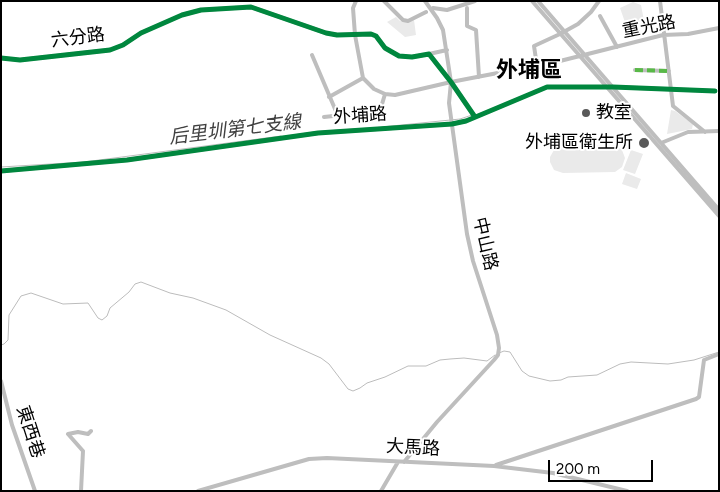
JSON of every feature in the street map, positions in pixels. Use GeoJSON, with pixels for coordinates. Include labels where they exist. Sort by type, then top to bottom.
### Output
{"type":"FeatureCollection","features":[{"type":"Feature","properties":{"kind":"street","name":"中山路"},"geometry":{"type":"LineString","coordinates":[[404,462],[498,355],[499,343],[473,261],[467,234],[449,103],[452,82],[443,30],[425,1]]}},
{"type":"Feature","properties":{"kind":"street"},"geometry":{"type":"LineString","coordinates":[[532,1],[613,87],[719,216]]}},
{"type":"Feature","properties":{"kind":"street"},"geometry":{"type":"LineString","coordinates":[[538,1],[562,33]]}},
{"type":"Feature","properties":{"kind":"street"},"geometry":{"type":"LineString","coordinates":[[537,66],[534,46],[578,24],[591,12],[599,1]]}},
{"type":"Feature","properties":{"kind":"street"},"geometry":{"type":"LineString","coordinates":[[660,1],[673,106],[705,132]]}},
{"type":"Feature","properties":{"kind":"street"},"geometry":{"type":"LineString","coordinates":[[356,2],[353,8],[355,35],[363,78],[374,89],[385,94],[395,95],[583,56]]}},
{"type":"Feature","properties":{"kind":"street","name":"六分路"},"geometry":{"type":"LineString","coordinates":[[1,58],[20,60],[110,50],[182,15],[201,10],[236,7],[251,7],[326,33],[337,35],[371,34],[376,36],[386,48],[399,56],[412,57],[447,50]]}},
{"type":"Feature","properties":{"kind":"street"},"geometry":{"type":"LineString","coordinates":[[467,8],[468,26],[476,30],[479,77]]}},
{"type":"Feature","properties":{"kind":"street"},"geometry":{"type":"LineString","coordinates":[[600,16],[617,47]]}},
{"type":"Feature","properties":{"kind":"street","name":"重光路"},"geometry":{"type":"LineString","coordinates":[[583,56],[664,35],[688,34],[719,28]]}},
{"type":"Feature","properties":{"kind":"street"},"geometry":{"type":"LineString","coordinates":[[429,54],[452,82],[475,117]]}},
{"type":"Feature","properties":{"kind":"street"},"geometry":{"type":"LineString","coordinates":[[312,55],[338,116]]}},
{"type":"Feature","properties":{"kind":"street"},"geometry":{"type":"LineString","coordinates":[[583,56],[606,87],[719,210]]}},
{"type":"Feature","properties":{"kind":"street"},"geometry":{"type":"LineString","coordinates":[[635,70],[669,70]]}},
{"type":"Feature","properties":{"kind":"street"},"geometry":{"type":"LineString","coordinates":[[329,96],[363,78]]}},
{"type":"Feature","properties":{"kind":"street","name":"外埔路"},"geometry":{"type":"LineString","coordinates":[[1,171],[127,160],[318,133],[452,124],[475,117],[547,87],[613,87],[715,91]]}},
{"type":"Feature","properties":{"kind":"street"},"geometry":{"type":"LineString","coordinates":[[324,118],[380,111],[385,94]]}},
{"type":"Feature","properties":{"kind":"street"},"geometry":{"type":"LineString","coordinates":[[659,144],[688,132],[719,131]]}},
{"type":"Feature","properties":{"kind":"street"},"geometry":{"type":"LineString","coordinates":[[494,466],[696,400],[699,397],[704,360],[719,354]]}},
{"type":"Feature","properties":{"kind":"street","name":"東西巷"},"geometry":{"type":"LineString","coordinates":[[1,382],[12,424],[35,491]]}},
{"type":"Feature","properties":{"kind":"street"},"geometry":{"type":"LineString","coordinates":[[81,491],[83,451],[68,434],[78,432],[88,434],[91,431]]}},
{"type":"Feature","properties":{"kind":"street","name":"大馬路"},"geometry":{"type":"LineString","coordinates":[[198,491],[309,460],[328,458],[494,466],[553,473],[628,491]]}},
{"type":"Feature","properties":{"kind":"street"},"geometry":{"type":"LineString","coordinates":[[381,491],[398,462]]}},
{"type":"Feature","properties":{"kind":"shaded area"},"geometry":{"type":"Polygon","coordinates":[[[633,2],[641,5],[644,21],[626,25],[620,8],[633,2]]]}},
{"type":"Feature","properties":{"kind":"shaded area"},"geometry":{"type":"Polygon","coordinates":[[[396,17],[400,21],[405,22],[414,20],[416,35],[405,37],[387,22],[396,17]]]}},
{"type":"Feature","properties":{"kind":"shaded area"},"geometry":{"type":"Polygon","coordinates":[[[671,110],[693,124],[692,129],[667,134],[671,110]]]}},
{"type":"Feature","properties":{"kind":"shaded area"},"geometry":{"type":"Polygon","coordinates":[[[614,145],[622,150],[625,158],[622,167],[615,172],[563,173],[554,170],[550,162],[550,157],[554,150],[550,150],[550,146],[614,145]]]}},
{"type":"Feature","properties":{"kind":"shaded area"},"geometry":{"type":"Polygon","coordinates":[[[631,150],[643,154],[635,174],[623,170],[631,150]]]}},
{"type":"Feature","properties":{"kind":"shaded area"},"geometry":{"type":"Polygon","coordinates":[[[626,173],[641,179],[637,189],[622,184],[626,173]]]}},
{"type":"Feature","properties":{"kind":"waterway"},"geometry":{"type":"LineString","coordinates":[[384,1],[403,20],[408,21],[426,12]]}},
{"type":"Feature","properties":{"kind":"waterway"},"geometry":{"type":"LineString","coordinates":[[433,8],[447,10],[475,1]]}},
{"type":"Feature","properties":{"kind":"waterway","name":"后里圳第七支線"},"geometry":{"type":"LineString","coordinates":[[382,127],[460,119],[472,115]]}},
{"type":"Feature","properties":{"kind":"waterway","name":"后里圳第七支線"},"geometry":{"type":"LineString","coordinates":[[1,167],[84,162],[281,136]]}},
{"type":"Feature","properties":{"kind":"waterway"},"geometry":{"type":"LineString","coordinates":[[1,345],[8,340],[9,315],[21,296],[31,293],[63,304],[88,303],[98,318],[102,320],[107,316],[110,308],[129,292],[135,284],[141,282],[226,310],[270,335],[321,358],[329,364],[348,389],[353,391],[408,366],[426,366],[440,360],[464,358],[487,361],[495,355]]}},
{"type":"Feature","properties":{"kind":"waterway"},"geometry":{"type":"LineString","coordinates":[[499,353],[504,351],[510,352],[522,371],[529,376],[550,381],[568,377],[597,375],[620,364],[631,362],[668,364],[694,360],[719,352]]}},
{"type":"Feature","properties":{"kind":"marked path"},"geometry":{"type":"LineString","coordinates":[[635,70],[669,71]]}},
{"type":"Feature","properties":{"kind":"cycle path"},"geometry":{"type":"LineString","coordinates":[[1,58],[20,60],[110,50],[123,45],[141,33],[182,15],[201,10],[251,7],[326,33],[337,35],[371,34],[376,36],[385,48],[399,56],[412,57],[429,54],[475,117]]}},
{"type":"Feature","properties":{"kind":"cycle path"},"geometry":{"type":"LineString","coordinates":[[1,171],[127,160],[318,133],[452,124],[466,121],[547,87],[613,87],[715,91]]}},
{"type":"Feature","properties":{"kind":"place","name":"教室"},"geometry":{"type":"Point","coordinates":[586,113]}},
{"type":"Feature","properties":{"kind":"place","name":"外埔區衛生所"},"geometry":{"type":"Point","coordinates":[644,143]}},
{"type":"Feature","properties":{"kind":"district","name":"外埔區"},"geometry":{"type":"Point","coordinates":[529,71]}}]}
